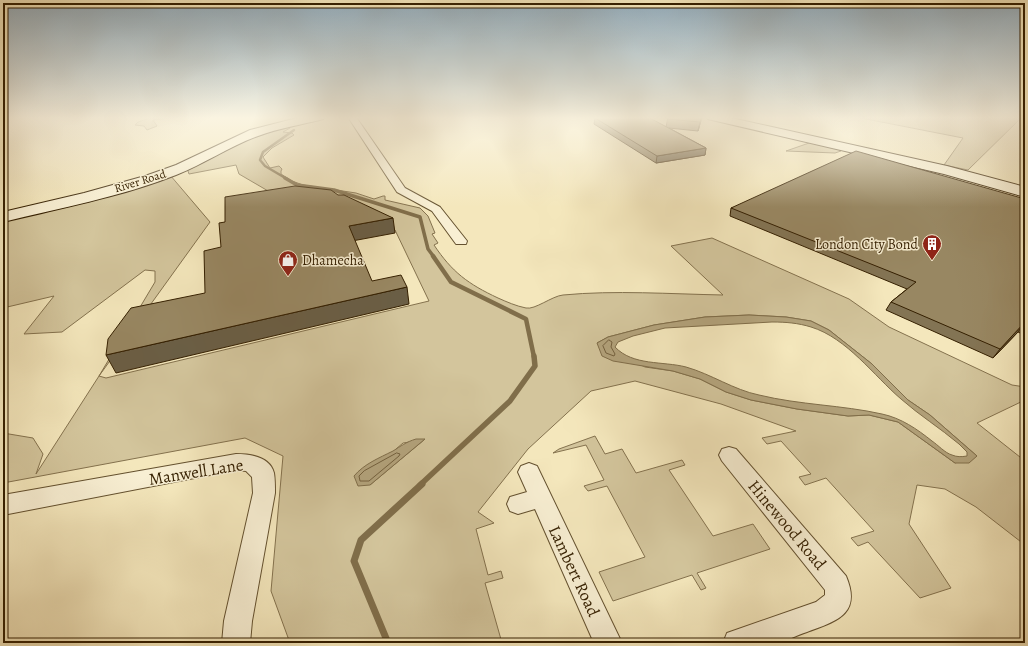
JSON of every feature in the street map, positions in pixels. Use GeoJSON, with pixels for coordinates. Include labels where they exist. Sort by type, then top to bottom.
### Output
{"type":"FeatureCollection","features":[{"type":"Feature","properties":{"kind":"street","name":"River Road"},"geometry":{"type":"LineString","coordinates":[[3,217],[88,197],[144,181],[172,171],[223,147]]}},
{"type":"Feature","properties":{"kind":"street"},"geometry":{"type":"LineString","coordinates":[[372,147],[401,190],[436,209],[461,242]]}},
{"type":"Feature","properties":{"kind":"street"},"geometry":{"type":"LineString","coordinates":[[846,147],[947,170],[1025,192]]}},
{"type":"Feature","properties":{"kind":"street","name":"Hinewood Road"},"geometry":{"type":"LineString","coordinates":[[729,455],[837,585],[839,599],[830,609],[737,643]]}},
{"type":"Feature","properties":{"kind":"street","name":"Manwell Lane"},"geometry":{"type":"LineString","coordinates":[[3,505],[236,462],[251,463],[263,473],[264,493],[238,621],[236,643]]}},
{"type":"Feature","properties":{"kind":"street","name":"Lambert Road"},"geometry":{"type":"LineString","coordinates":[[529,472],[608,643]]}},
{"type":"Feature","properties":{"kind":"street"},"geometry":{"type":"LineString","coordinates":[[518,504],[541,498]]}},
{"type":"Feature","properties":{"kind":"shaded area"},"geometry":{"type":"Polygon","coordinates":[[[230,147],[273,147],[263,157],[270,168],[279,166],[282,169],[281,174],[292,181],[303,185],[356,193],[374,199],[385,196],[385,200],[420,208],[428,216],[435,233],[432,234],[438,243],[434,245],[447,263],[478,288],[515,305],[530,308],[563,295],[602,293],[723,295],[671,246],[712,238],[849,299],[889,327],[1012,385],[1025,387],[1025,400],[977,423],[1025,461],[1025,545],[976,507],[945,489],[917,485],[909,524],[951,588],[920,598],[868,542],[858,546],[851,538],[874,531],[826,478],[805,485],[799,477],[811,474],[781,441],[767,444],[762,438],[796,431],[721,404],[635,381],[591,391],[528,449],[478,512],[494,523],[476,529],[488,575],[501,571],[503,578],[485,583],[502,643],[290,643],[271,591],[283,456],[245,438],[3,483],[3,433],[33,438],[43,454],[36,474],[99,376],[106,378],[429,301],[395,230],[275,195],[239,174],[236,165],[189,174],[187,168],[230,147]],[[749,315],[705,317],[654,325],[608,337],[597,343],[645,367],[673,371],[700,379],[726,392],[751,400],[797,409],[848,416],[869,415],[898,422],[955,463],[977,456],[930,415],[908,400],[872,364],[829,330],[811,321],[786,317],[749,315]],[[424,440],[403,443],[396,449],[370,485],[424,440]]]}},
{"type":"Feature","properties":{"kind":"shaded area"},"geometry":{"type":"Polygon","coordinates":[[[797,147],[833,147],[841,151],[835,153],[786,151],[797,147]]]}},
{"type":"Feature","properties":{"kind":"shaded area"},"geometry":{"type":"Polygon","coordinates":[[[957,147],[991,147],[968,170],[944,165],[957,147]]]}},
{"type":"Feature","properties":{"kind":"shaded area"},"geometry":{"type":"Polygon","coordinates":[[[170,175],[210,222],[99,376],[155,282],[155,271],[145,270],[62,332],[24,334],[54,296],[3,308],[3,221],[170,175]]]}},
{"type":"Feature","properties":{"kind":"shaded area"},"geometry":{"type":"Polygon","coordinates":[[[595,436],[605,454],[622,449],[636,473],[682,460],[685,465],[669,470],[713,536],[753,524],[770,549],[697,573],[706,588],[701,590],[692,575],[613,601],[599,572],[645,557],[607,486],[588,491],[584,486],[604,480],[586,445],[553,453],[559,449],[595,436]]]}},
{"type":"Feature","properties":{"kind":"water"},"geometry":{"type":"Polygon","coordinates":[[[749,315],[786,317],[811,321],[829,330],[872,364],[908,400],[930,415],[977,456],[969,463],[955,463],[898,422],[869,415],[848,416],[797,409],[751,400],[726,392],[700,379],[673,371],[613,361],[602,356],[597,343],[608,337],[654,325],[705,317],[749,315]],[[772,322],[665,328],[633,336],[618,342],[615,347],[630,357],[649,362],[686,367],[750,393],[790,401],[867,411],[889,416],[915,428],[949,454],[961,457],[967,456],[967,452],[959,444],[908,405],[859,358],[836,340],[824,332],[811,327],[772,322]]]}},
{"type":"Feature","properties":{"kind":"water"},"geometry":{"type":"Polygon","coordinates":[[[425,439],[370,485],[358,486],[354,476],[362,468],[409,441],[425,439]]]}},
{"type":"Feature","properties":{"kind":"building"},"geometry":{"type":"Polygon","coordinates":[[[643,147],[706,148],[657,156],[643,147]]]}},
{"type":"Feature","properties":{"kind":"building","name":"London City Bond"},"geometry":{"type":"Polygon","coordinates":[[[856,151],[1025,199],[1025,323],[1000,349],[891,302],[916,282],[731,208],[856,151]]]}},
{"type":"Feature","properties":{"kind":"building","name":"Dhamecha"},"geometry":{"type":"Polygon","coordinates":[[[295,186],[331,190],[338,195],[344,195],[393,218],[349,226],[372,281],[401,275],[407,287],[106,355],[108,339],[131,308],[205,293],[204,251],[221,247],[219,223],[225,222],[225,197],[295,186]]]}},
{"type":"Feature","properties":{"kind":"waterway"},"geometry":{"type":"LineString","coordinates":[[270,147],[263,152],[260,160],[265,166],[287,179]]}},
{"type":"Feature","properties":{"kind":"waterway"},"geometry":{"type":"LineString","coordinates":[[285,178],[297,185],[334,190],[420,217],[428,249],[434,257]]}},
{"type":"Feature","properties":{"kind":"waterway"},"geometry":{"type":"LineString","coordinates":[[433,256],[451,282],[526,319],[534,357]]}},
{"type":"Feature","properties":{"kind":"waterway"},"geometry":{"type":"LineString","coordinates":[[420,485],[510,401],[535,366],[534,356]]}},
{"type":"Feature","properties":{"kind":"waterway"},"geometry":{"type":"LineString","coordinates":[[388,643],[354,561],[361,540],[422,484]]}},
{"type":"Feature","properties":{"kind":"place","name":"London City Bond"},"geometry":{"type":"Point","coordinates":[932,261]}},
{"type":"Feature","properties":{"kind":"place","name":"Dhamecha"},"geometry":{"type":"Point","coordinates":[288,277]}}]}
